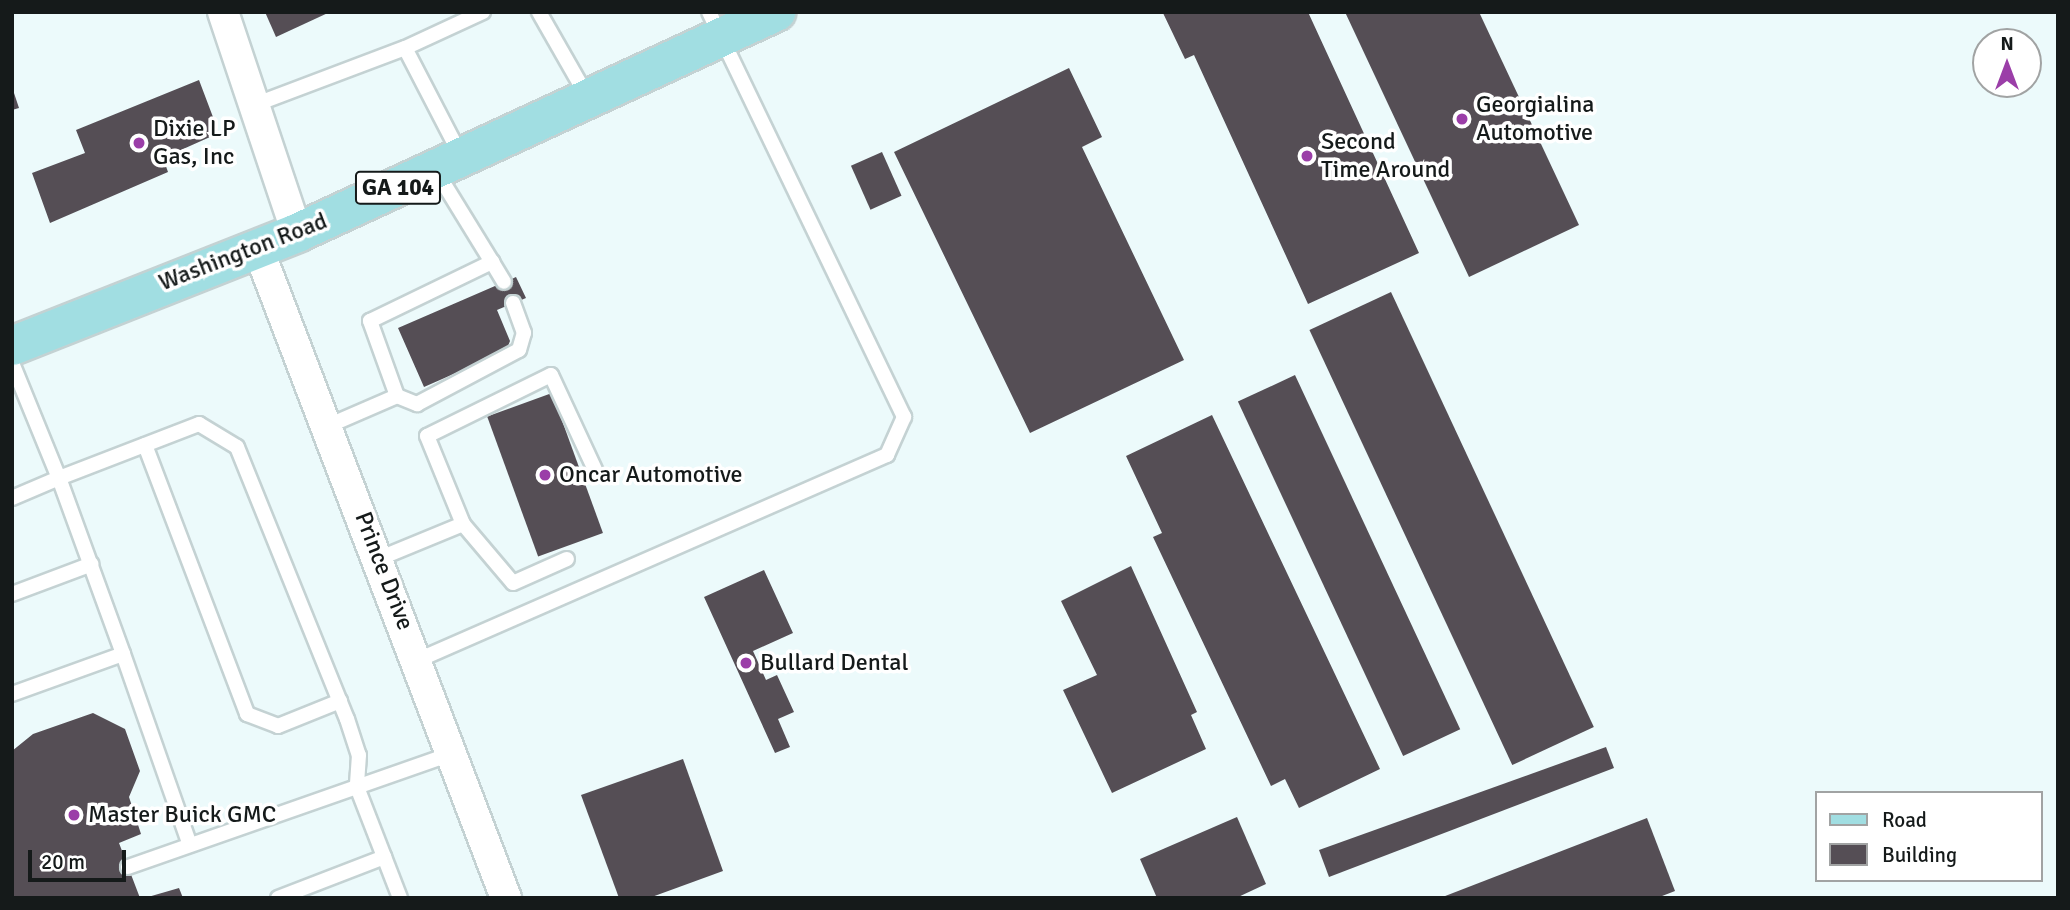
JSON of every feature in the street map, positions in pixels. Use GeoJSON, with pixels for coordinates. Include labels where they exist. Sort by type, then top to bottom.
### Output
{"type":"FeatureCollection","features":[{"type":"Feature","properties":{"kind":"main road","name":"Washington Road"},"geometry":{"type":"LineString","coordinates":[[12,346],[257,246],[297,233],[590,102],[716,25],[776,12]]}},
{"type":"Feature","properties":{"kind":"street"},"geometry":{"type":"LineString","coordinates":[[223,12],[297,233]]}},
{"type":"Feature","properties":{"kind":"street","name":"Prince Drive"},"geometry":{"type":"LineString","coordinates":[[257,246],[331,425],[377,559],[418,660],[506,898]]}},
{"type":"Feature","properties":{"kind":"lane"},"geometry":{"type":"LineString","coordinates":[[254,105],[405,48],[483,12]]}},
{"type":"Feature","properties":{"kind":"lane"},"geometry":{"type":"LineString","coordinates":[[540,12],[590,102]]}},
{"type":"Feature","properties":{"kind":"lane"},"geometry":{"type":"LineString","coordinates":[[418,660],[887,455],[904,417],[716,25]]}},
{"type":"Feature","properties":{"kind":"lane"},"geometry":{"type":"LineString","coordinates":[[405,48],[449,165],[492,262],[504,282]]}},
{"type":"Feature","properties":{"kind":"lane"},"geometry":{"type":"LineString","coordinates":[[397,396],[370,321],[492,262]]}},
{"type":"Feature","properties":{"kind":"lane"},"geometry":{"type":"LineString","coordinates":[[331,425],[397,396],[417,404],[519,351],[524,333],[513,303]]}},
{"type":"Feature","properties":{"kind":"lane"},"geometry":{"type":"LineString","coordinates":[[12,363],[92,564],[188,842]]}},
{"type":"Feature","properties":{"kind":"lane"},"geometry":{"type":"LineString","coordinates":[[567,559],[513,583],[463,524],[427,436],[551,375],[596,472]]}},
{"type":"Feature","properties":{"kind":"lane"},"geometry":{"type":"LineString","coordinates":[[12,498],[199,424],[237,447],[340,701],[359,755],[357,787],[400,898]]}},
{"type":"Feature","properties":{"kind":"lane"},"geometry":{"type":"LineString","coordinates":[[145,446],[247,714],[258,723],[278,726],[340,701]]}},
{"type":"Feature","properties":{"kind":"lane"},"geometry":{"type":"LineString","coordinates":[[377,559],[463,524]]}},
{"type":"Feature","properties":{"kind":"lane"},"geometry":{"type":"LineString","coordinates":[[12,594],[92,564]]}},
{"type":"Feature","properties":{"kind":"lane"},"geometry":{"type":"LineString","coordinates":[[12,694],[123,654]]}},
{"type":"Feature","properties":{"kind":"lane"},"geometry":{"type":"LineString","coordinates":[[128,867],[188,842],[453,753]]}},
{"type":"Feature","properties":{"kind":"lane"},"geometry":{"type":"LineString","coordinates":[[278,898],[384,857]]}},
{"type":"Feature","properties":{"kind":"building"},"geometry":{"type":"Polygon","coordinates":[[[265,12],[330,12],[276,37],[265,12]]]}},
{"type":"Feature","properties":{"kind":"building","name":"Second Time Around"},"geometry":{"type":"Polygon","coordinates":[[[1308,12],[1419,253],[1308,304],[1194,55],[1185,59],[1163,13],[1308,12]]]}},
{"type":"Feature","properties":{"kind":"building","name":"Georgialina Automotive"},"geometry":{"type":"Polygon","coordinates":[[[1345,12],[1479,12],[1579,225],[1469,277],[1345,12]]]}},
{"type":"Feature","properties":{"kind":"building"},"geometry":{"type":"Polygon","coordinates":[[[1069,68],[1102,137],[1082,147],[1184,360],[1030,433],[894,152],[1069,68]]]}},
{"type":"Feature","properties":{"kind":"building","name":"Dixie LP Gas, Inc"},"geometry":{"type":"Polygon","coordinates":[[[199,80],[219,133],[163,158],[168,172],[50,223],[32,173],[85,153],[76,130],[199,80]]]}},
{"type":"Feature","properties":{"kind":"building"},"geometry":{"type":"Polygon","coordinates":[[[12,87],[19,108],[12,110],[12,87]]]}},
{"type":"Feature","properties":{"kind":"building"},"geometry":{"type":"Polygon","coordinates":[[[882,152],[902,196],[870,210],[851,166],[882,152]]]}},
{"type":"Feature","properties":{"kind":"building"},"geometry":{"type":"Polygon","coordinates":[[[516,277],[526,298],[497,310],[510,341],[506,351],[424,387],[398,328],[516,277]]]}},
{"type":"Feature","properties":{"kind":"building"},"geometry":{"type":"Polygon","coordinates":[[[1391,292],[1594,727],[1512,765],[1309,330],[1391,292]]]}},
{"type":"Feature","properties":{"kind":"building"},"geometry":{"type":"Polygon","coordinates":[[[1295,375],[1460,729],[1403,756],[1238,402],[1295,375]]]}},
{"type":"Feature","properties":{"kind":"building","name":"Oncar Automotive"},"geometry":{"type":"Polygon","coordinates":[[[552,393],[603,533],[538,557],[487,417],[552,393]]]}},
{"type":"Feature","properties":{"kind":"building"},"geometry":{"type":"Polygon","coordinates":[[[1212,415],[1380,769],[1299,808],[1285,779],[1271,786],[1153,537],[1162,533],[1126,456],[1212,415]]]}},
{"type":"Feature","properties":{"kind":"building"},"geometry":{"type":"Polygon","coordinates":[[[1131,566],[1197,712],[1191,715],[1206,749],[1112,793],[1063,690],[1097,675],[1061,601],[1131,566]]]}},
{"type":"Feature","properties":{"kind":"building","name":"Bullard Dental"},"geometry":{"type":"Polygon","coordinates":[[[764,570],[793,633],[753,651],[766,680],[777,675],[794,712],[778,719],[790,747],[775,753],[704,597],[764,570]]]}},
{"type":"Feature","properties":{"kind":"building","name":"Master Buick GMC"},"geometry":{"type":"Polygon","coordinates":[[[93,713],[125,729],[140,771],[129,797],[141,834],[119,843],[140,898],[12,898],[12,751],[33,734],[93,713]]]}},
{"type":"Feature","properties":{"kind":"building"},"geometry":{"type":"Polygon","coordinates":[[[1606,747],[1614,768],[1329,877],[1319,850],[1606,747]]]}},
{"type":"Feature","properties":{"kind":"building"},"geometry":{"type":"Polygon","coordinates":[[[683,759],[723,871],[649,898],[619,898],[581,795],[683,759]]]}},
{"type":"Feature","properties":{"kind":"building"},"geometry":{"type":"Polygon","coordinates":[[[1237,817],[1266,884],[1236,898],[1157,898],[1140,859],[1237,817]]]}},
{"type":"Feature","properties":{"kind":"building"},"geometry":{"type":"Polygon","coordinates":[[[1647,818],[1675,891],[1657,898],[1440,898],[1647,818]]]}},
{"type":"Feature","properties":{"kind":"building","name":"Master Buick GMC"},"geometry":{"type":"Polygon","coordinates":[[[179,888],[183,898],[148,898],[148,897],[179,888]]]}},
{"type":"Feature","properties":{"kind":"place","name":"Georgialina Automotive"},"geometry":{"type":"Point","coordinates":[1462,119]}},
{"type":"Feature","properties":{"kind":"place","name":"Dixie LP Gas, Inc"},"geometry":{"type":"Point","coordinates":[139,143]}},
{"type":"Feature","properties":{"kind":"place","name":"Second Time Around"},"geometry":{"type":"Point","coordinates":[1307,156]}},
{"type":"Feature","properties":{"kind":"place","name":"Oncar Automotive"},"geometry":{"type":"Point","coordinates":[545,475]}},
{"type":"Feature","properties":{"kind":"place","name":"Bullard Dental"},"geometry":{"type":"Point","coordinates":[746,663]}},
{"type":"Feature","properties":{"kind":"place","name":"Master Buick GMC"},"geometry":{"type":"Point","coordinates":[74,815]}}]}
